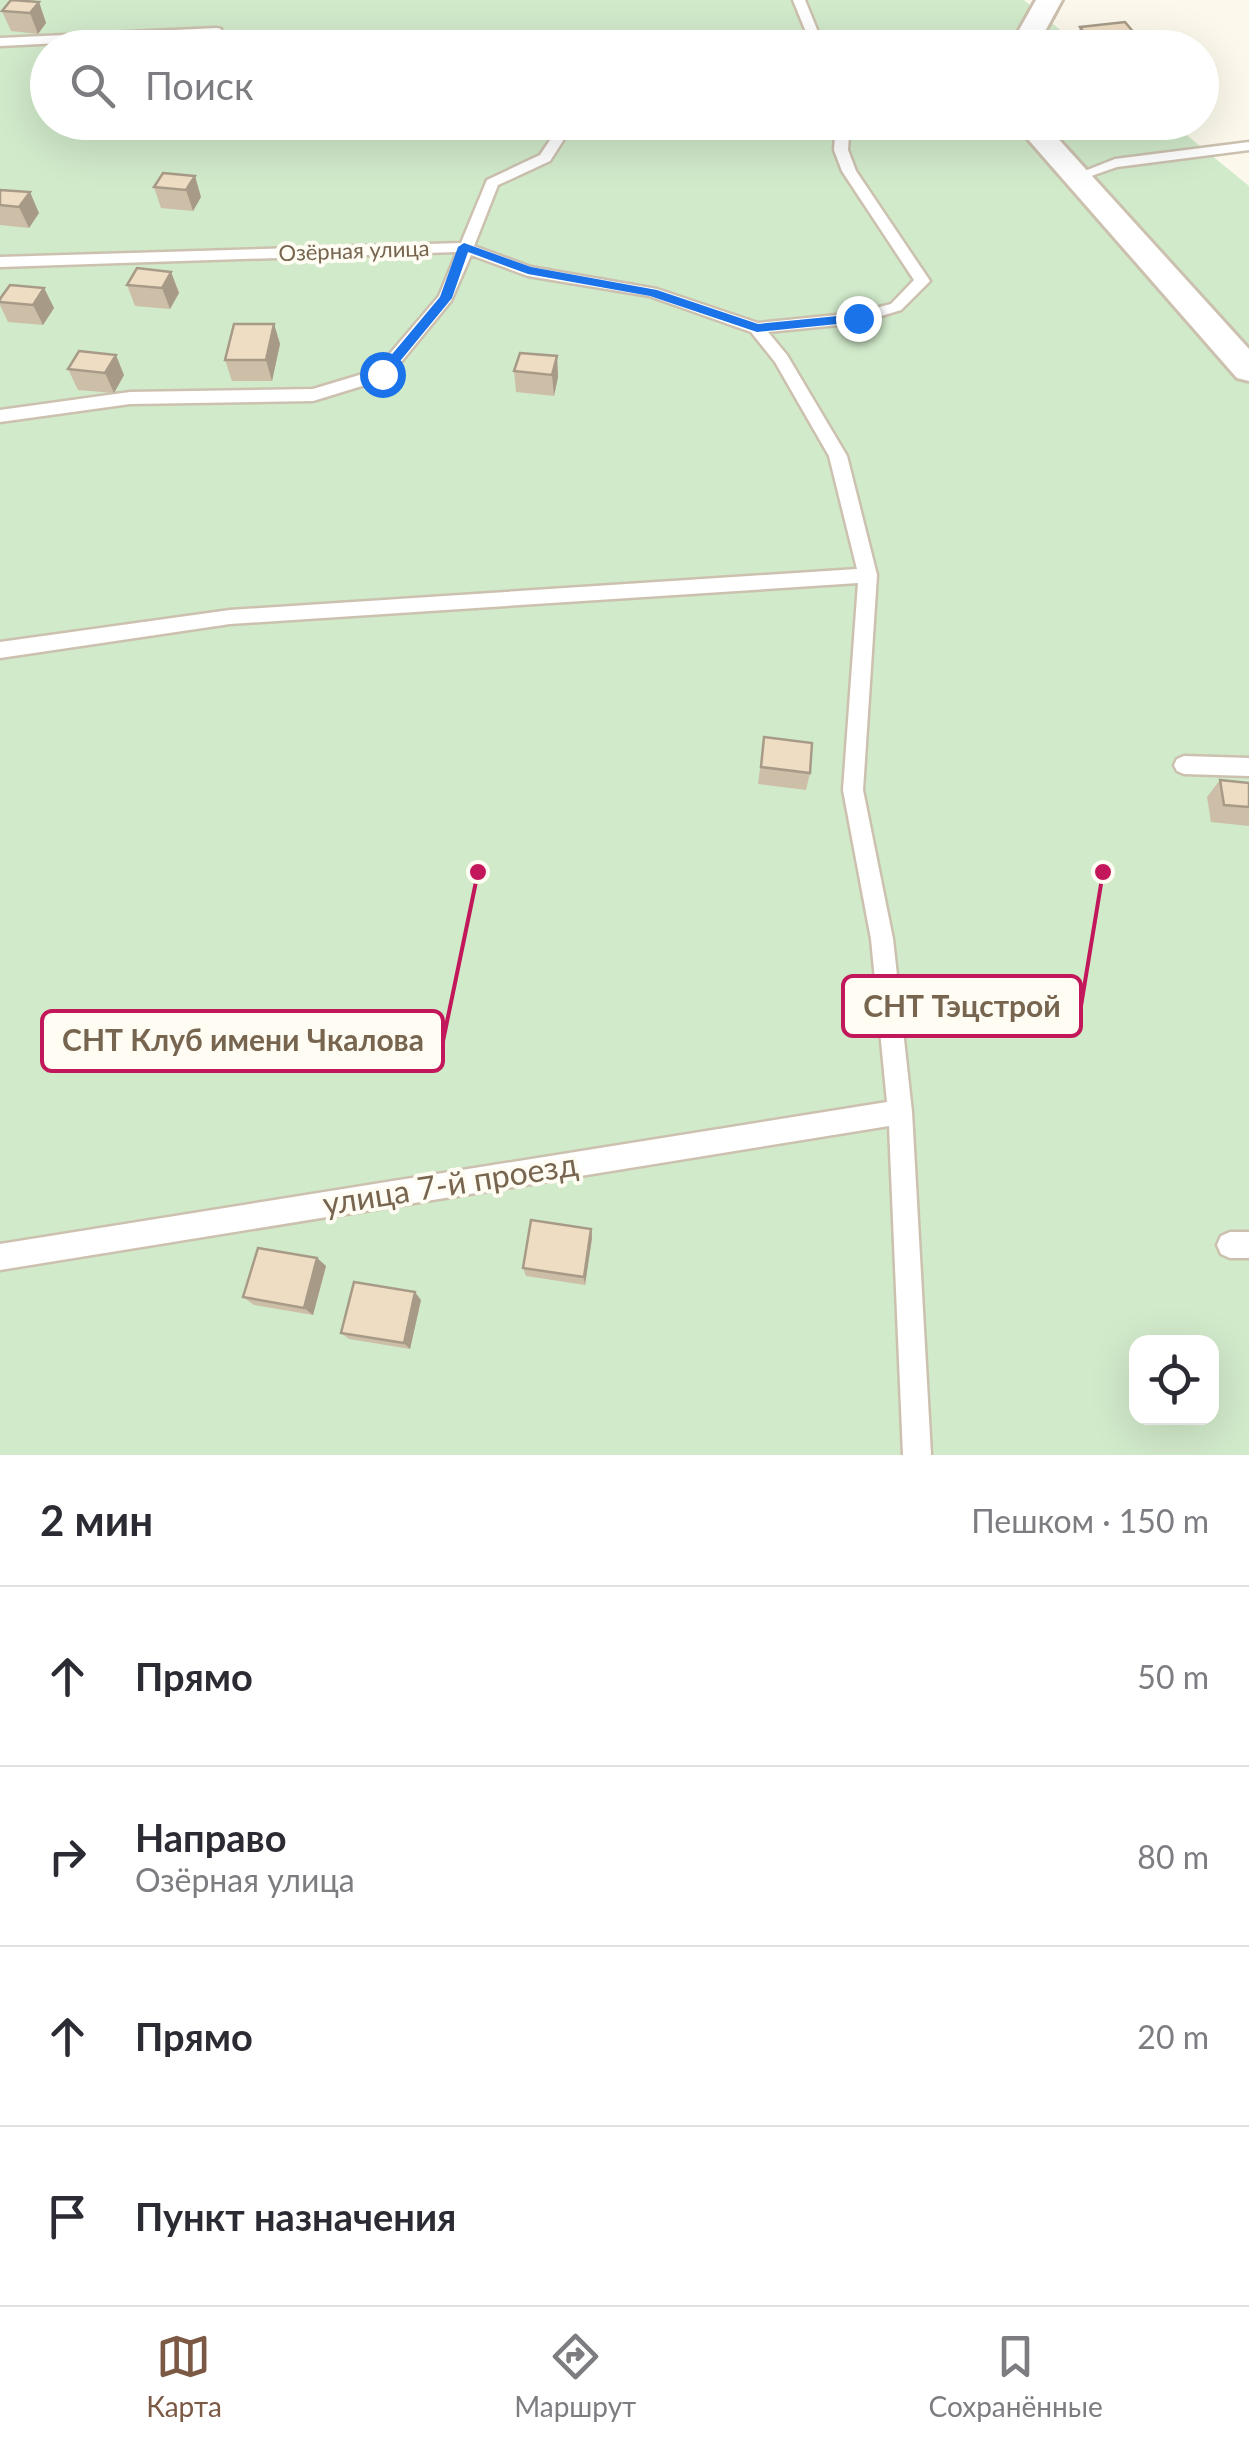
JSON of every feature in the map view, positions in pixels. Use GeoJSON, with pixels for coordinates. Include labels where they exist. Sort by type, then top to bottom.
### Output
{"type":"FeatureCollection","features":[{"type":"Feature","properties":{"kind":"street"},"geometry":{"type":"LineString","coordinates":[[1032,30],[1049,0]]}},
{"type":"Feature","properties":{"kind":"street"},"geometry":{"type":"LineString","coordinates":[[1042,140],[1249,370]]}},
{"type":"Feature","properties":{"kind":"lane"},"geometry":{"type":"LineString","coordinates":[[800,0],[811,30]]}},
{"type":"Feature","properties":{"kind":"lane"},"geometry":{"type":"LineString","coordinates":[[0,42],[30,41]]}},
{"type":"Feature","properties":{"kind":"lane"},"geometry":{"type":"LineString","coordinates":[[0,416],[130,398],[313,395],[382,374],[446,298],[492,183],[545,158],[557,140]]}},
{"type":"Feature","properties":{"kind":"lane"},"geometry":{"type":"LineString","coordinates":[[757,328],[858,318],[896,307],[922,281],[901,243],[862,194],[840,150],[841,140]]}},
{"type":"Feature","properties":{"kind":"lane"},"geometry":{"type":"LineString","coordinates":[[1074,178],[1115,163],[1249,146]]}},
{"type":"Feature","properties":{"kind":"lane","name":"Озёрная улица"},"geometry":{"type":"LineString","coordinates":[[0,262],[464,247],[528,270],[652,292],[757,328]]}},
{"type":"Feature","properties":{"kind":"lane"},"geometry":{"type":"LineString","coordinates":[[757,328],[781,358],[838,456],[868,576],[853,790],[882,940],[900,1112],[916,1455]]}},
{"type":"Feature","properties":{"kind":"lane"},"geometry":{"type":"LineString","coordinates":[[0,650],[230,617],[868,576]]}},
{"type":"Feature","properties":{"kind":"lane"},"geometry":{"type":"LineString","coordinates":[[1184,766],[1249,768]]}},
{"type":"Feature","properties":{"kind":"lane","name":"улица 7-й проезд"},"geometry":{"type":"LineString","coordinates":[[0,1257],[900,1112]]}},
{"type":"Feature","properties":{"kind":"green space"},"geometry":{"type":"Polygon","coordinates":[[[0,0],[1024,0],[1060,30],[30,30],[30,140],[1193,140],[1249,186],[1249,1455],[0,1455],[0,0]]]}},
{"type":"Feature","properties":{"kind":"building"},"geometry":{"type":"Polygon","coordinates":[[[11,0],[39,2],[30,13],[2,11],[11,0]]]}},
{"type":"Feature","properties":{"kind":"building"},"geometry":{"type":"Polygon","coordinates":[[[1125,22],[1132,30],[1082,30],[1080,27],[1125,22]]]}},
{"type":"Feature","properties":{"kind":"building"},"geometry":{"type":"Polygon","coordinates":[[[163,173],[195,176],[186,190],[154,187],[163,173]]]}},
{"type":"Feature","properties":{"kind":"building"},"geometry":{"type":"Polygon","coordinates":[[[0,190],[30,192],[19,207],[0,205],[0,190]]]}},
{"type":"Feature","properties":{"kind":"building"},"geometry":{"type":"Polygon","coordinates":[[[137,268],[171,272],[162,288],[127,285],[137,268]]]}},
{"type":"Feature","properties":{"kind":"building"},"geometry":{"type":"Polygon","coordinates":[[[10,285],[44,288],[33,305],[0,302],[10,285]]]}},
{"type":"Feature","properties":{"kind":"building"},"geometry":{"type":"Polygon","coordinates":[[[234,324],[274,324],[266,360],[225,360],[234,324]]]}},
{"type":"Feature","properties":{"kind":"building"},"geometry":{"type":"Polygon","coordinates":[[[79,351],[116,355],[105,373],[68,369],[79,351]]]}},
{"type":"Feature","properties":{"kind":"building"},"geometry":{"type":"Polygon","coordinates":[[[520,353],[557,356],[552,375],[514,371],[520,353]]]}},
{"type":"Feature","properties":{"kind":"building"},"geometry":{"type":"Polygon","coordinates":[[[764,737],[812,743],[810,773],[761,767],[764,737]]]}},
{"type":"Feature","properties":{"kind":"building"},"geometry":{"type":"Polygon","coordinates":[[[1220,780],[1249,783],[1249,807],[1224,805],[1220,780]]]}},
{"type":"Feature","properties":{"kind":"building"},"geometry":{"type":"Polygon","coordinates":[[[531,1220],[591,1229],[584,1277],[523,1268],[531,1220]]]}},
{"type":"Feature","properties":{"kind":"building"},"geometry":{"type":"Polygon","coordinates":[[[258,1248],[317,1258],[304,1308],[243,1297],[258,1248]]]}},
{"type":"Feature","properties":{"kind":"building"},"geometry":{"type":"Polygon","coordinates":[[[354,1282],[415,1292],[404,1343],[341,1333],[354,1282]]]}},
{"type":"Feature","properties":{"kind":"place","name":"СНТ Клуб имени Чкалова"},"geometry":{"type":"Point","coordinates":[478,872]}},
{"type":"Feature","properties":{"kind":"place","name":"СНТ Тэцстрой"},"geometry":{"type":"Point","coordinates":[1103,872]}},
{"type":"Feature","properties":{"kind":"route"},"geometry":{"type":"LineString","coordinates":[[382,374],[446,298],[464,247],[528,270],[652,292],[757,328],[858,318]]}}]}
